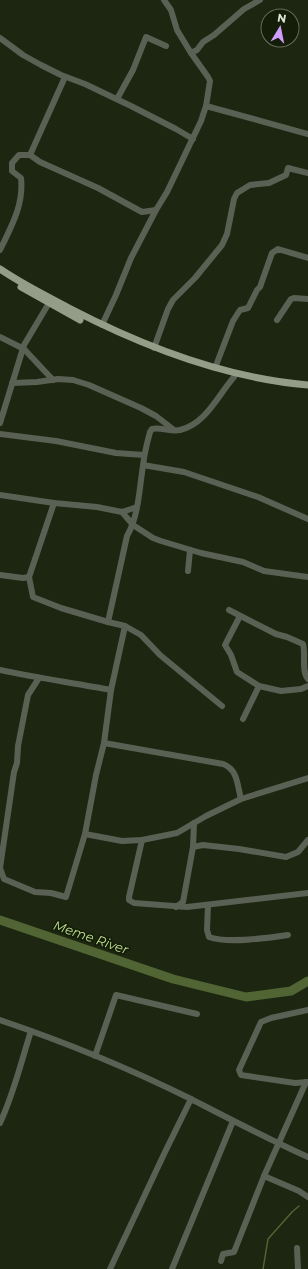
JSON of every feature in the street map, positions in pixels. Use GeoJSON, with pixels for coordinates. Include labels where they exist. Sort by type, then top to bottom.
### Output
{"type":"FeatureCollection","features":[{"type":"Feature","properties":{"kind":"main road"},"geometry":{"type":"LineString","coordinates":[[0,270],[56,302],[102,325],[154,348],[215,368],[253,378],[279,383],[308,386]]}},
{"type":"Feature","properties":{"kind":"main road"},"geometry":{"type":"LineString","coordinates":[[0,275],[48,303],[98,329],[141,348],[178,361],[234,377],[253,381],[308,386]]}},
{"type":"Feature","properties":{"kind":"street"},"geometry":{"type":"LineString","coordinates":[[102,325],[131,258],[167,192],[193,139],[206,106],[210,81],[177,30],[171,10],[164,0]]}},
{"type":"Feature","properties":{"kind":"street"},"geometry":{"type":"LineString","coordinates":[[191,53],[197,50],[203,42],[214,35],[244,9],[252,0]]}},
{"type":"Feature","properties":{"kind":"street"},"geometry":{"type":"LineString","coordinates":[[244,9],[260,0]]}},
{"type":"Feature","properties":{"kind":"street"},"geometry":{"type":"LineString","coordinates":[[117,99],[133,70],[146,37],[166,46]]}},
{"type":"Feature","properties":{"kind":"street"},"geometry":{"type":"LineString","coordinates":[[0,38],[23,55],[65,77],[85,84],[117,99],[193,139]]}},
{"type":"Feature","properties":{"kind":"street"},"geometry":{"type":"LineString","coordinates":[[30,155],[65,77]]}},
{"type":"Feature","properties":{"kind":"street"},"geometry":{"type":"LineString","coordinates":[[206,106],[308,134]]}},
{"type":"Feature","properties":{"kind":"street"},"geometry":{"type":"LineString","coordinates":[[0,250],[16,219],[22,189],[21,178],[12,171],[12,163],[19,155],[30,155],[40,162],[98,188],[142,212],[156,210]]}},
{"type":"Feature","properties":{"kind":"street"},"geometry":{"type":"LineString","coordinates":[[154,348],[168,309],[173,300],[195,278],[222,245],[227,234],[234,199],[237,193],[243,188],[254,184],[274,182],[286,175],[288,168],[308,173]]}},
{"type":"Feature","properties":{"kind":"street"},"geometry":{"type":"LineString","coordinates":[[215,368],[233,321],[240,310],[248,308],[257,290],[260,288],[272,254],[278,249],[308,258]]}},
{"type":"Feature","properties":{"kind":"street"},"geometry":{"type":"LineString","coordinates":[[277,320],[291,299],[308,299]]}},
{"type":"Feature","properties":{"kind":"street"},"geometry":{"type":"LineString","coordinates":[[0,423],[26,340],[48,303]]}},
{"type":"Feature","properties":{"kind":"street"},"geometry":{"type":"LineString","coordinates":[[0,337],[24,349],[53,380]]}},
{"type":"Feature","properties":{"kind":"street"},"geometry":{"type":"LineString","coordinates":[[108,622],[127,536],[133,525],[137,508],[144,455],[150,432],[152,429],[156,428],[174,431],[184,429],[195,423],[218,401],[223,390],[234,377]]}},
{"type":"Feature","properties":{"kind":"street"},"geometry":{"type":"LineString","coordinates":[[12,383],[22,384],[58,379],[73,380],[89,385],[141,408],[156,416],[174,431]]}},
{"type":"Feature","properties":{"kind":"street"},"geometry":{"type":"LineString","coordinates":[[0,434],[56,441],[116,453],[144,455]]}},
{"type":"Feature","properties":{"kind":"street"},"geometry":{"type":"LineString","coordinates":[[143,465],[184,472],[258,497],[308,519]]}},
{"type":"Feature","properties":{"kind":"street"},"geometry":{"type":"LineString","coordinates":[[0,495],[54,503],[97,507],[122,512],[137,508]]}},
{"type":"Feature","properties":{"kind":"street"},"geometry":{"type":"LineString","coordinates":[[54,503],[29,577],[33,597],[61,608],[125,626],[141,635],[160,655],[222,706]]}},
{"type":"Feature","properties":{"kind":"street"},"geometry":{"type":"LineString","coordinates":[[122,512],[133,525],[153,538],[190,550],[243,562],[264,571],[308,577]]}},
{"type":"Feature","properties":{"kind":"street"},"geometry":{"type":"LineString","coordinates":[[188,571],[190,550]]}},
{"type":"Feature","properties":{"kind":"street"},"geometry":{"type":"LineString","coordinates":[[0,575],[23,578],[29,577]]}},
{"type":"Feature","properties":{"kind":"street"},"geometry":{"type":"LineString","coordinates":[[229,610],[276,634],[304,644],[305,673],[308,679]]}},
{"type":"Feature","properties":{"kind":"street"},"geometry":{"type":"LineString","coordinates":[[240,616],[225,645],[238,672],[259,686],[281,691],[301,689],[308,686]]}},
{"type":"Feature","properties":{"kind":"street"},"geometry":{"type":"LineString","coordinates":[[39,678],[28,695],[18,746],[17,763],[14,772],[0,868],[4,879],[35,892],[51,893],[66,897],[84,834],[104,743],[111,690],[125,626]]}},
{"type":"Feature","properties":{"kind":"street"},"geometry":{"type":"LineString","coordinates":[[0,670],[111,690]]}},
{"type":"Feature","properties":{"kind":"street"},"geometry":{"type":"LineString","coordinates":[[243,718],[259,686]]}},
{"type":"Feature","properties":{"kind":"street"},"geometry":{"type":"LineString","coordinates":[[104,743],[223,764],[232,769],[235,773],[241,799]]}},
{"type":"Feature","properties":{"kind":"street"},"geometry":{"type":"LineString","coordinates":[[84,834],[122,841],[142,840],[177,833],[194,822],[241,799],[308,778]]}},
{"type":"Feature","properties":{"kind":"street"},"geometry":{"type":"LineString","coordinates":[[176,907],[183,902],[193,847],[194,822]]}},
{"type":"Feature","properties":{"kind":"street"},"geometry":{"type":"LineString","coordinates":[[142,840],[129,897],[129,900],[134,903],[187,907],[308,893]]}},
{"type":"Feature","properties":{"kind":"street"},"geometry":{"type":"LineString","coordinates":[[193,847],[203,845],[260,852],[286,857],[298,852],[308,840]]}},
{"type":"Feature","properties":{"kind":"street"},"geometry":{"type":"LineString","coordinates":[[183,902],[187,907]]}},
{"type":"Feature","properties":{"kind":"street"},"geometry":{"type":"LineString","coordinates":[[208,905],[207,930],[209,937],[242,939],[288,935]]}},
{"type":"Feature","properties":{"kind":"street"},"geometry":{"type":"LineString","coordinates":[[96,1056],[116,995],[197,1014]]}},
{"type":"Feature","properties":{"kind":"street"},"geometry":{"type":"LineString","coordinates":[[307,1082],[295,1083],[241,1075],[239,1070],[261,1022],[271,1018],[308,1010]]}},
{"type":"Feature","properties":{"kind":"street"},"geometry":{"type":"LineString","coordinates":[[0,1020],[96,1056],[191,1099],[277,1144],[308,1157]]}},
{"type":"Feature","properties":{"kind":"street"},"geometry":{"type":"LineString","coordinates":[[0,1124],[10,1101],[31,1031]]}},
{"type":"Feature","properties":{"kind":"street"},"geometry":{"type":"LineString","coordinates":[[221,1261],[223,1254],[234,1252],[277,1144],[307,1082]]}},
{"type":"Feature","properties":{"kind":"street"},"geometry":{"type":"LineString","coordinates":[[110,1269],[191,1099]]}},
{"type":"Feature","properties":{"kind":"street"},"geometry":{"type":"LineString","coordinates":[[172,1269],[233,1121]]}},
{"type":"Feature","properties":{"kind":"street"},"geometry":{"type":"LineString","coordinates":[[264,1176],[299,1191],[308,1197]]}},
{"type":"Feature","properties":{"kind":"street"},"geometry":{"type":"LineString","coordinates":[[297,1248],[298,1269]]}},
{"type":"Feature","properties":{"kind":"waterway","name":"Meme River"},"geometry":{"type":"LineString","coordinates":[[0,920],[173,979],[246,997],[291,991],[308,981]]}},
{"type":"Feature","properties":{"kind":"waterway"},"geometry":{"type":"LineString","coordinates":[[263,1269],[268,1239],[299,1206]]}}]}
